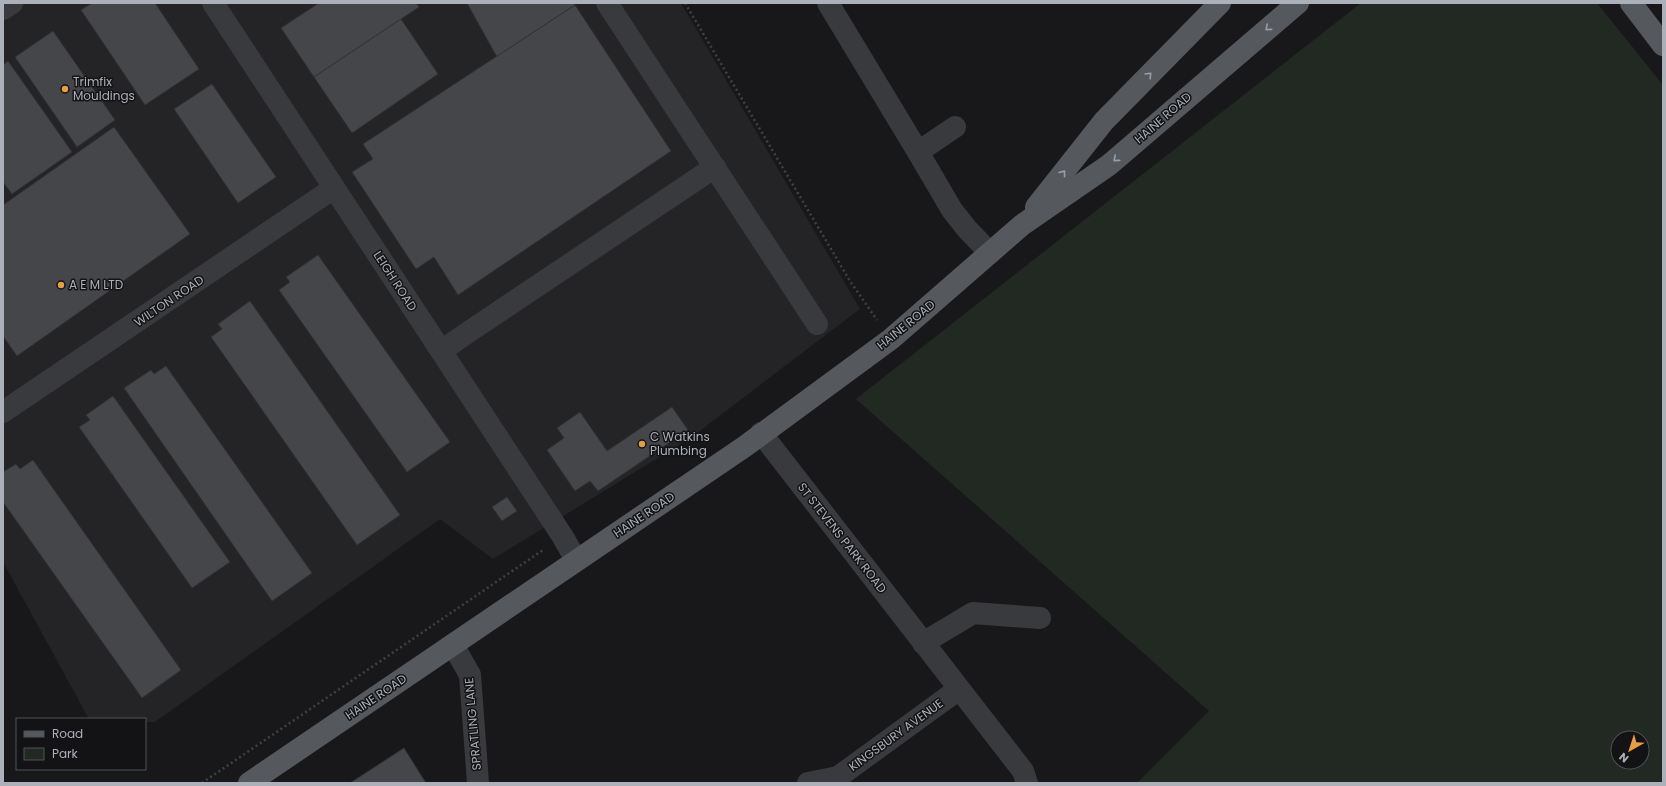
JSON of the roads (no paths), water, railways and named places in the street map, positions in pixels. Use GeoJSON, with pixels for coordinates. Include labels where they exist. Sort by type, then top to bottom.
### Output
{"type":"FeatureCollection","features":[{"type":"Feature","properties":{"kind":"main road","name":"HAINE ROAD"},"geometry":{"type":"LineString","coordinates":[[1022,225],[1104,121],[1220,3]]}},
{"type":"Feature","properties":{"kind":"main road","name":"HAINE ROAD"},"geometry":{"type":"LineString","coordinates":[[249,783],[744,447],[761,433],[814,396],[891,338],[1022,225],[1109,165],[1298,3]]}},
{"type":"Feature","properties":{"kind":"main road"},"geometry":{"type":"LineString","coordinates":[[1631,3],[1663,45]]}},
{"type":"Feature","properties":{"kind":"street"},"geometry":{"type":"LineString","coordinates":[[3,9],[12,3]]}},
{"type":"Feature","properties":{"kind":"street","name":"LEIGH ROAD"},"geometry":{"type":"LineString","coordinates":[[213,3],[563,537],[576,560]]}},
{"type":"Feature","properties":{"kind":"street"},"geometry":{"type":"LineString","coordinates":[[607,3],[817,324]]}},
{"type":"Feature","properties":{"kind":"street"},"geometry":{"type":"LineString","coordinates":[[828,3],[952,210],[967,229],[990,253]]}},
{"type":"Feature","properties":{"kind":"street"},"geometry":{"type":"LineString","coordinates":[[918,152],[955,127]]}},
{"type":"Feature","properties":{"kind":"street"},"geometry":{"type":"LineString","coordinates":[[441,351],[715,167]]}},
{"type":"Feature","properties":{"kind":"street","name":"WILTON ROAD"},"geometry":{"type":"LineString","coordinates":[[3,412],[334,188]]}},
{"type":"Feature","properties":{"kind":"street","name":"ST STEVENS PARK ROAD"},"geometry":{"type":"LineString","coordinates":[[761,433],[1023,771],[1027,783]]}},
{"type":"Feature","properties":{"kind":"street"},"geometry":{"type":"LineString","coordinates":[[923,643],[973,613],[1040,618]]}},
{"type":"Feature","properties":{"kind":"street","name":"SPRATLING LANE"},"geometry":{"type":"LineString","coordinates":[[453,645],[470,675],[478,783]]}},
{"type":"Feature","properties":{"kind":"street","name":"KINGSBURY AVENUE"},"geometry":{"type":"LineString","coordinates":[[808,783],[838,777],[959,689]]}},
{"type":"Feature","properties":{"kind":"place","name":"Trimfix Mouldings"},"geometry":{"type":"Point","coordinates":[65,89]}},
{"type":"Feature","properties":{"kind":"place","name":"A E M LTD"},"geometry":{"type":"Point","coordinates":[61,285]}},
{"type":"Feature","properties":{"kind":"place","name":"C Watkins Plumbing"},"geometry":{"type":"Point","coordinates":[642,444]}}]}
